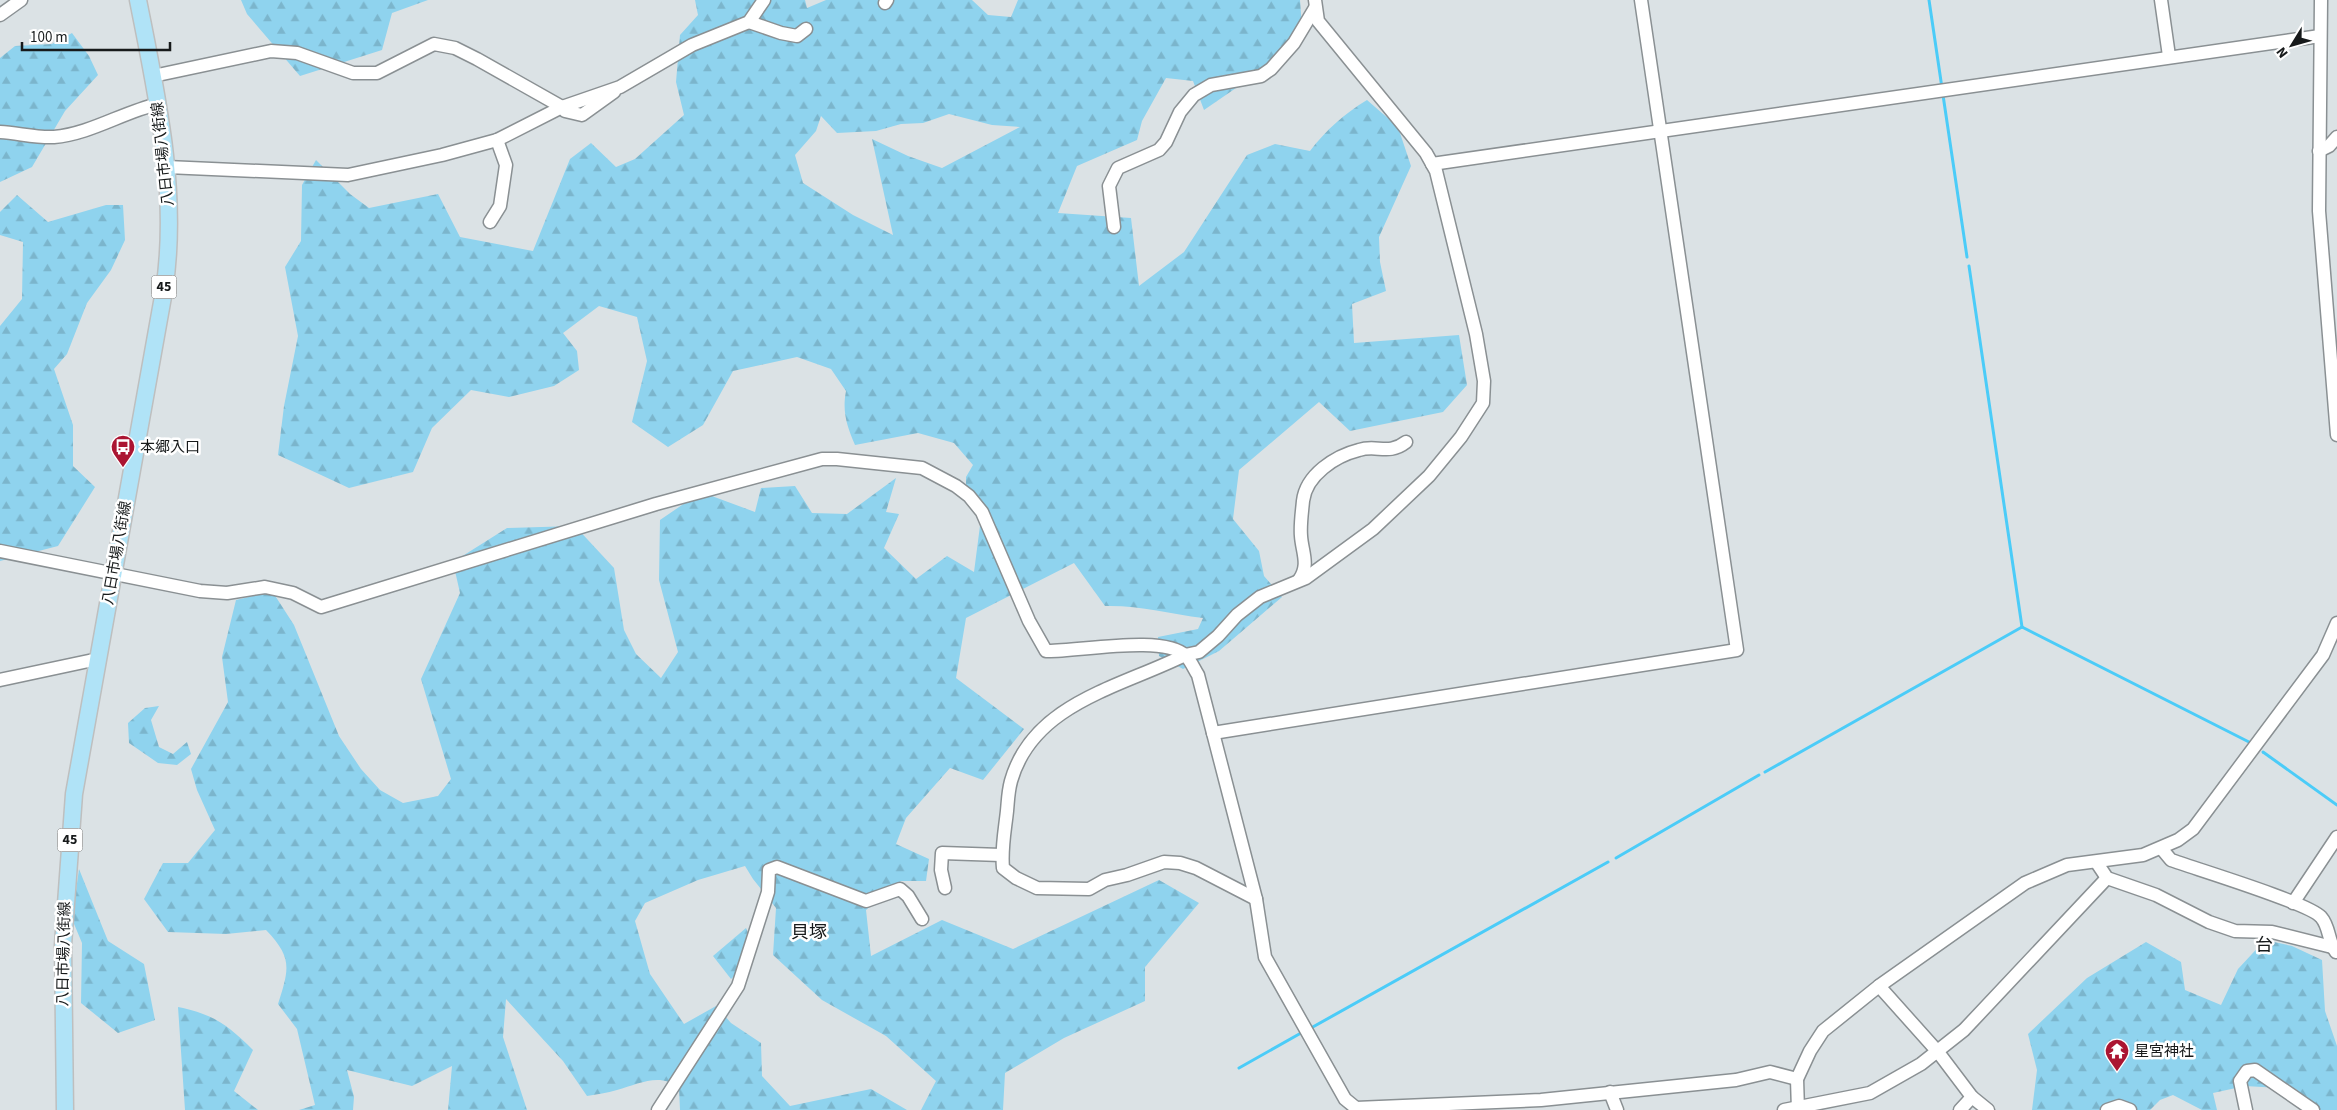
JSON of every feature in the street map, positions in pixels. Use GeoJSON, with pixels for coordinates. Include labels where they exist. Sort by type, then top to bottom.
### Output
{"type":"FeatureCollection","features":[{"type":"Feature","properties":{"kind":"main road","name":"八日市場八街線"},"geometry":{"type":"LineString","coordinates":[[65,1110],[63,946],[74,794],[168,265],[170,243],[167,167],[158,104],[138,0]]}},
{"type":"Feature","properties":{"kind":"street"},"geometry":{"type":"LineString","coordinates":[[0,15],[21,0]]}},
{"type":"Feature","properties":{"kind":"street"},"geometry":{"type":"LineString","coordinates":[[167,167],[348,175],[442,155],[497,140],[562,107],[620,87],[692,44],[749,22],[764,0]]}},
{"type":"Feature","properties":{"kind":"street"},"geometry":{"type":"LineString","coordinates":[[1213,733],[1737,650],[1641,0]]}},
{"type":"Feature","properties":{"kind":"street"},"geometry":{"type":"LineString","coordinates":[[2161,0],[2169,56]]}},
{"type":"Feature","properties":{"kind":"street"},"geometry":{"type":"LineString","coordinates":[[2321,0],[2319,211],[2337,435]]}},
{"type":"Feature","properties":{"kind":"street"},"geometry":{"type":"LineString","coordinates":[[1256,899],[1196,868],[1164,862],[1128,876],[1105,880],[1090,889],[1037,888],[1016,878],[1003,868],[1001,855],[1010,782],[1023,754],[1039,731],[1074,705],[1103,689],[1186,655],[1199,652],[1218,636],[1237,615],[1260,597],[1306,578],[1374,529],[1429,476],[1461,437],[1482,403],[1484,382],[1476,334],[1436,170],[1426,152],[1318,21],[1315,4]]}},
{"type":"Feature","properties":{"kind":"street"},"geometry":{"type":"LineString","coordinates":[[1114,227],[1109,186],[1118,168],[1159,150],[1166,142],[1180,112],[1194,95],[1211,85],[1261,76],[1271,69],[1294,43],[1315,4]]}},
{"type":"Feature","properties":{"kind":"street"},"geometry":{"type":"LineString","coordinates":[[749,22],[781,33],[797,36],[806,29]]}},
{"type":"Feature","properties":{"kind":"street"},"geometry":{"type":"LineString","coordinates":[[1432,164],[2169,56],[2320,36]]}},
{"type":"Feature","properties":{"kind":"street"},"geometry":{"type":"LineString","coordinates":[[153,76],[278,51],[296,53],[353,74],[377,72],[434,44],[455,48],[562,107]]}},
{"type":"Feature","properties":{"kind":"street"},"geometry":{"type":"LineString","coordinates":[[0,132],[54,137],[76,132],[137,109],[158,104]]}},
{"type":"Feature","properties":{"kind":"street"},"geometry":{"type":"LineString","coordinates":[[2319,151],[2329,146],[2337,137]]}},
{"type":"Feature","properties":{"kind":"street"},"geometry":{"type":"LineString","coordinates":[[490,222],[500,206],[506,165],[497,140]]}},
{"type":"Feature","properties":{"kind":"street"},"geometry":{"type":"LineString","coordinates":[[1299,580],[1304,573],[1305,558],[1300,535],[1304,493],[1311,479],[1337,459],[1358,450],[1389,450],[1397,448],[1406,442]]}},
{"type":"Feature","properties":{"kind":"street"},"geometry":{"type":"LineString","coordinates":[[0,550],[200,591],[227,593],[265,587],[293,593],[321,607],[656,504],[822,459],[874,462],[922,468],[956,486],[969,496],[982,512],[1029,621],[1046,651],[1130,645],[1172,648],[1186,655],[1198,675],[1256,899],[1265,957],[1345,1099],[1356,1108],[1541,1100],[1736,1080],[1770,1072],[1797,1079]]}},
{"type":"Feature","properties":{"kind":"street"},"geometry":{"type":"LineString","coordinates":[[1798,1108],[1797,1079],[1810,1051],[1823,1031],[1880,986],[2025,883],[2068,865],[2097,863],[2143,855],[2161,848],[2193,829],[2323,655],[2337,623]]}},
{"type":"Feature","properties":{"kind":"street"},"geometry":{"type":"LineString","coordinates":[[0,680],[98,659]]}},
{"type":"Feature","properties":{"kind":"street"},"geometry":{"type":"LineString","coordinates":[[2292,903],[2337,837]]}},
{"type":"Feature","properties":{"kind":"street"},"geometry":{"type":"LineString","coordinates":[[2161,848],[2171,860],[2292,903],[2321,916],[2328,930],[2334,950]]}},
{"type":"Feature","properties":{"kind":"street"},"geometry":{"type":"LineString","coordinates":[[945,888],[941,870],[942,853],[1001,855]]}},
{"type":"Feature","properties":{"kind":"street"},"geometry":{"type":"LineString","coordinates":[[2097,863],[2107,878],[2156,895],[2209,922],[2235,931],[2272,932],[2334,950]]}},
{"type":"Feature","properties":{"kind":"street"},"geometry":{"type":"LineString","coordinates":[[658,1110],[738,986],[768,892],[769,870],[777,867],[866,901],[900,890],[908,896],[914,909],[922,919]]}},
{"type":"Feature","properties":{"kind":"street"},"geometry":{"type":"LineString","coordinates":[[1784,1110],[1849,1102],[1870,1093],[1938,1052],[1964,1030],[2107,878]]}},
{"type":"Feature","properties":{"kind":"street"},"geometry":{"type":"LineString","coordinates":[[1880,986],[1938,1052],[1972,1097],[1988,1110]]}},
{"type":"Feature","properties":{"kind":"street"},"geometry":{"type":"LineString","coordinates":[[2246,1110],[2240,1081],[2247,1071],[2255,1070],[2313,1110]]}},
{"type":"Feature","properties":{"kind":"street"},"geometry":{"type":"LineString","coordinates":[[1610,1092],[1617,1110]]}},
{"type":"Feature","properties":{"kind":"street"},"geometry":{"type":"LineString","coordinates":[[1960,1110],[1972,1097]]}},
{"type":"Feature","properties":{"kind":"street"},"geometry":{"type":"LineString","coordinates":[[2107,1110],[2119,1106],[2130,1110]]}},
{"type":"Feature","properties":{"kind":"green space"},"geometry":{"type":"Polygon","coordinates":[[[241,0],[428,0],[392,13],[382,50],[300,76],[247,14],[241,0]]]}},
{"type":"Feature","properties":{"kind":"green space"},"geometry":{"type":"Polygon","coordinates":[[[695,0],[805,0],[807,8],[826,0],[972,0],[988,15],[1011,17],[1018,0],[1300,0],[1303,42],[1204,110],[1193,81],[1166,78],[1142,121],[1137,140],[1077,166],[1058,213],[1131,218],[1139,286],[1184,252],[1247,155],[1275,144],[1310,151],[1336,123],[1367,100],[1398,127],[1411,166],[1379,237],[1380,262],[1386,291],[1352,304],[1354,343],[1459,335],[1467,385],[1443,412],[1350,431],[1319,402],[1239,470],[1233,519],[1259,551],[1264,576],[1282,597],[1219,651],[1183,669],[1159,656],[1158,637],[1198,629],[1203,618],[1142,608],[1105,606],[1074,563],[966,618],[956,678],[1024,729],[983,780],[950,768],[906,818],[896,844],[929,859],[926,881],[901,881],[866,910],[871,956],[942,920],[1013,949],[1159,880],[1199,903],[1145,967],[1145,1001],[1064,1038],[1005,1073],[1003,1110],[921,1110],[936,1081],[886,1036],[822,1000],[773,955],[776,908],[745,866],[698,880],[645,903],[635,921],[650,974],[684,1024],[716,1006],[731,1023],[761,1043],[762,1076],[790,1106],[871,1089],[907,1110],[680,1110],[679,1088],[672,1083],[657,1080],[587,1096],[563,1061],[506,999],[503,1037],[527,1110],[448,1110],[452,1066],[412,1086],[347,1070],[354,1097],[353,1110],[299,1110],[315,1105],[297,1029],[278,1004],[286,973],[285,956],[281,948],[266,930],[226,934],[168,932],[144,899],[163,863],[188,863],[215,830],[197,790],[191,769],[228,702],[222,657],[236,600],[261,594],[274,594],[294,625],[339,736],[361,769],[380,790],[403,803],[438,796],[451,779],[421,679],[460,593],[453,562],[507,528],[575,526],[614,568],[624,630],[636,654],[661,678],[678,652],[659,580],[660,520],[701,492],[755,512],[761,488],[795,486],[812,513],[847,514],[896,478],[886,512],[899,514],[884,548],[916,579],[947,556],[974,572],[981,518],[966,500],[966,477],[973,465],[954,443],[918,433],[855,445],[846,419],[846,391],[831,369],[797,357],[733,371],[703,425],[668,447],[632,422],[647,361],[637,317],[599,306],[563,333],[577,351],[579,370],[554,386],[509,397],[471,390],[432,428],[413,472],[349,488],[278,455],[284,406],[298,336],[285,267],[301,241],[302,185],[316,160],[350,194],[369,208],[438,194],[460,237],[533,251],[570,159],[591,143],[616,167],[635,159],[684,115],[676,82],[680,35],[698,15],[695,0]],[[949,114],[923,123],[901,124],[876,131],[837,133],[821,116],[816,131],[795,155],[803,183],[853,215],[893,235],[872,139],[908,156],[942,168],[1020,127],[992,125],[949,114]]]}},
{"type":"Feature","properties":{"kind":"green space"},"geometry":{"type":"Polygon","coordinates":[[[72,33],[89,56],[98,75],[65,111],[32,167],[0,182],[0,58],[15,46],[52,44],[72,33]]]}},
{"type":"Feature","properties":{"kind":"green space"},"geometry":{"type":"Polygon","coordinates":[[[17,195],[48,222],[106,205],[123,205],[125,240],[111,270],[87,303],[67,354],[54,369],[73,425],[73,466],[95,487],[58,546],[0,561],[0,326],[22,299],[23,242],[0,235],[0,212],[17,195]]]}},
{"type":"Feature","properties":{"kind":"green space"},"geometry":{"type":"Polygon","coordinates":[[[159,706],[151,720],[159,747],[173,754],[187,742],[191,754],[177,765],[158,763],[129,743],[128,723],[145,708],[159,706]]]}},
{"type":"Feature","properties":{"kind":"green space"},"geometry":{"type":"Polygon","coordinates":[[[79,869],[108,941],[144,964],[155,1020],[118,1033],[81,1003],[82,943],[72,919],[79,869]]]}},
{"type":"Feature","properties":{"kind":"green space"},"geometry":{"type":"Polygon","coordinates":[[[746,928],[756,951],[750,962],[731,979],[713,956],[746,928]]]}},
{"type":"Feature","properties":{"kind":"green space"},"geometry":{"type":"Polygon","coordinates":[[[2265,940],[2292,946],[2322,960],[2325,1011],[2337,1046],[2337,1110],[2316,1110],[2296,1089],[2245,1086],[2213,1093],[2217,1110],[2202,1110],[2173,1095],[2160,1100],[2150,1110],[2032,1110],[2037,1070],[2028,1034],[2087,978],[2146,942],[2181,962],[2185,990],[2221,1005],[2238,969],[2265,940]]]}},
{"type":"Feature","properties":{"kind":"green space"},"geometry":{"type":"Polygon","coordinates":[[[178,1007],[211,1017],[228,1027],[253,1050],[234,1091],[258,1110],[185,1110],[178,1007]]]}},
{"type":"Feature","properties":{"kind":"waterway"},"geometry":{"type":"LineString","coordinates":[[1929,0],[1942,88]]}},
{"type":"Feature","properties":{"kind":"waterway"},"geometry":{"type":"LineString","coordinates":[[1943,95],[1967,257]]}},
{"type":"Feature","properties":{"kind":"waterway"},"geometry":{"type":"LineString","coordinates":[[1969,266],[2022,627]]}},
{"type":"Feature","properties":{"kind":"waterway"},"geometry":{"type":"LineString","coordinates":[[2022,627],[2249,742]]}},
{"type":"Feature","properties":{"kind":"waterway"},"geometry":{"type":"LineString","coordinates":[[1765,772],[2022,627]]}},
{"type":"Feature","properties":{"kind":"waterway"},"geometry":{"type":"LineString","coordinates":[[2263,752],[2337,805]]}},
{"type":"Feature","properties":{"kind":"waterway"},"geometry":{"type":"LineString","coordinates":[[1616,858],[1759,775]]}},
{"type":"Feature","properties":{"kind":"waterway"},"geometry":{"type":"LineString","coordinates":[[1311,1028],[1608,862]]}},
{"type":"Feature","properties":{"kind":"waterway"},"geometry":{"type":"LineString","coordinates":[[1239,1068],[1301,1033]]}},
{"type":"Feature","properties":{"kind":"place","name":"本郷入口"},"geometry":{"type":"Point","coordinates":[123,468]}},
{"type":"Feature","properties":{"kind":"place","name":"星宮神社"},"geometry":{"type":"Point","coordinates":[2117,1072]}},
{"type":"Feature","properties":{"kind":"district","name":"貝塚"},"geometry":{"type":"Point","coordinates":[809,932]}},
{"type":"Feature","properties":{"kind":"district","name":"台"},"geometry":{"type":"Point","coordinates":[2264,945]}}]}
